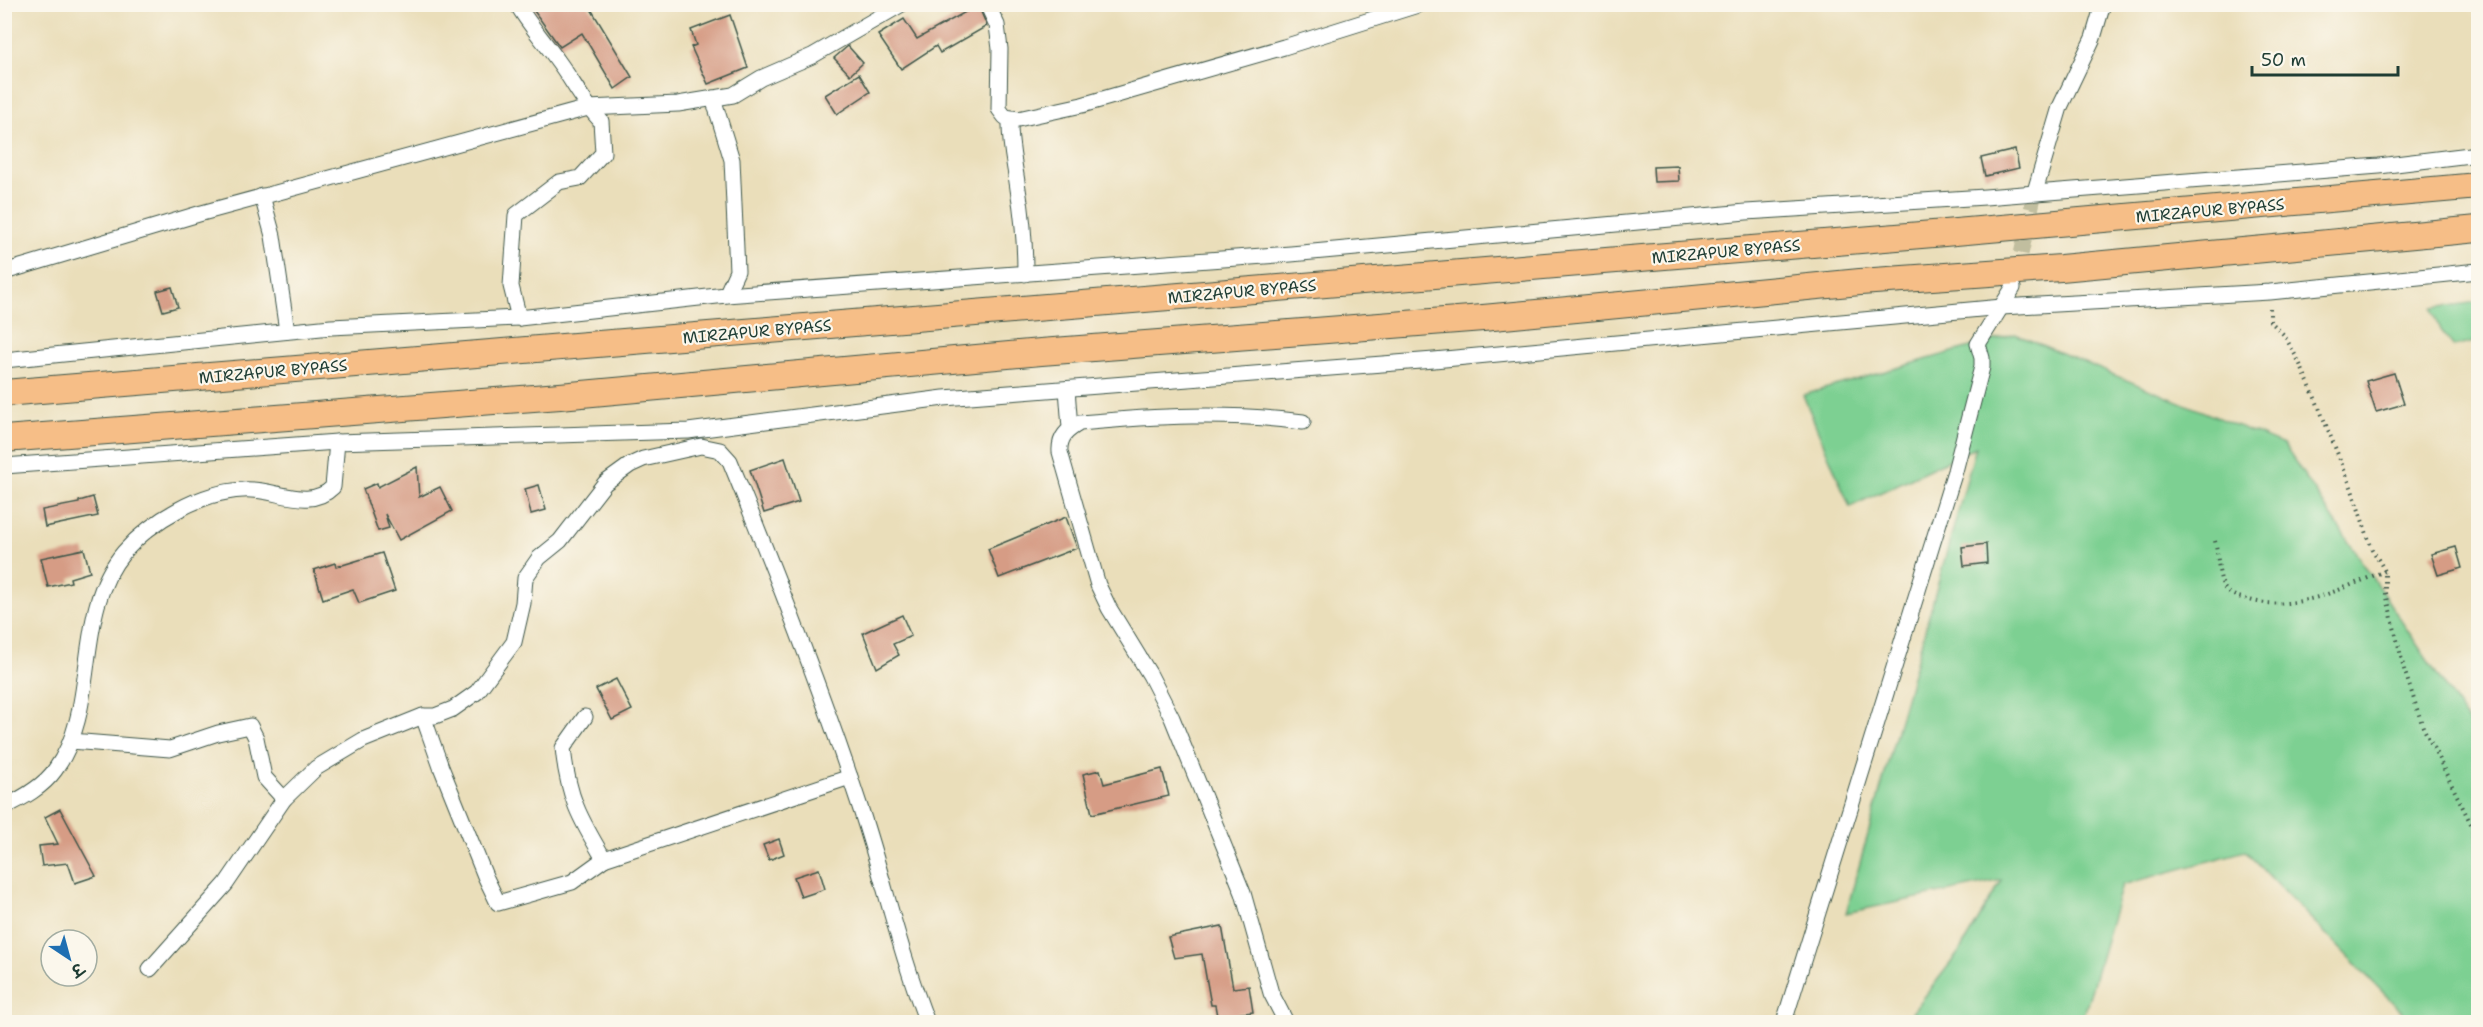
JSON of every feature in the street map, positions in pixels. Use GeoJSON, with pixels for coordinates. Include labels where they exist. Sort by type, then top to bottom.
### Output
{"type":"FeatureCollection","features":[{"type":"Feature","properties":{"kind":"highway","name":"MIRZAPUR BYPASS"},"geometry":{"type":"LineString","coordinates":[[4,393],[1933,234],[2478,186]]}},
{"type":"Feature","properties":{"kind":"highway"},"geometry":{"type":"LineString","coordinates":[[4,439],[560,396],[1041,352],[1471,319],[1860,282],[2061,268],[2478,230]]}},
{"type":"Feature","properties":{"kind":"street"},"geometry":{"type":"LineString","coordinates":[[517,4],[559,62],[588,108],[602,121],[603,153],[580,178],[559,182],[516,215],[511,286],[519,318]]}},
{"type":"Feature","properties":{"kind":"street"},"geometry":{"type":"LineString","coordinates":[[4,272],[262,196],[588,108],[678,104],[733,95],[761,78],[813,56],[902,4]]}},
{"type":"Feature","properties":{"kind":"street"},"geometry":{"type":"LineString","coordinates":[[987,4],[997,25],[1000,49],[999,109],[1001,114],[1010,119],[1030,117],[1082,105],[1284,47],[1421,4]]}},
{"type":"Feature","properties":{"kind":"street"},"geometry":{"type":"LineString","coordinates":[[2036,189],[2060,107],[2093,38],[2103,4]]}},
{"type":"Feature","properties":{"kind":"street"},"geometry":{"type":"LineString","coordinates":[[713,98],[732,160],[737,271],[726,295]]}},
{"type":"Feature","properties":{"kind":"street"},"geometry":{"type":"LineString","coordinates":[[1010,119],[1009,139],[1018,190],[1025,253],[1024,274]]}},
{"type":"Feature","properties":{"kind":"street"},"geometry":{"type":"LineString","coordinates":[[4,360],[287,331],[519,318],[726,295],[1291,254],[1746,212],[1985,197],[2379,166],[2478,154]]}},
{"type":"Feature","properties":{"kind":"street"},"geometry":{"type":"LineString","coordinates":[[262,196],[273,236],[287,331]]}},
{"type":"Feature","properties":{"kind":"street"},"geometry":{"type":"LineString","coordinates":[[4,466],[337,442],[688,431],[944,399],[1434,360],[2002,307],[2270,292],[2478,271]]}},
{"type":"Feature","properties":{"kind":"street"},"geometry":{"type":"LineString","coordinates":[[1784,1023],[1954,471],[1982,367],[1978,344],[2013,288]]}},
{"type":"Feature","properties":{"kind":"street"},"geometry":{"type":"LineString","coordinates":[[1067,389],[1070,428]]}},
{"type":"Feature","properties":{"kind":"street"},"geometry":{"type":"LineString","coordinates":[[1286,1023],[1271,993],[1244,893],[1172,718],[1098,585],[1060,452],[1060,443],[1070,428],[1080,423],[1154,416],[1260,416],[1303,422]]}},
{"type":"Feature","properties":{"kind":"street"},"geometry":{"type":"LineString","coordinates":[[4,807],[38,788],[63,758],[71,741],[76,725],[95,616],[102,593],[124,552],[150,529],[171,515],[197,502],[228,491],[258,490],[306,500],[316,499],[333,487],[337,442]]}},
{"type":"Feature","properties":{"kind":"street"},"geometry":{"type":"LineString","coordinates":[[150,969],[226,884],[284,799],[316,768],[389,728],[423,716],[435,716],[465,703],[483,684],[514,642],[523,603],[525,578],[539,558],[560,541],[605,483],[630,465],[643,459],[701,446],[720,450],[730,461],[792,612],[868,831],[893,923],[927,1023]]}},
{"type":"Feature","properties":{"kind":"street"},"geometry":{"type":"LineString","coordinates":[[423,716],[441,767],[498,903],[572,882],[604,859],[850,777]]}},
{"type":"Feature","properties":{"kind":"street"},"geometry":{"type":"LineString","coordinates":[[585,717],[563,748],[566,778],[579,817],[604,859]]}},
{"type":"Feature","properties":{"kind":"street"},"geometry":{"type":"LineString","coordinates":[[71,741],[170,749],[218,733],[250,726],[256,738],[264,777],[284,799]]}},
{"type":"Feature","properties":{"kind":"path"},"geometry":{"type":"LineString","coordinates":[[2270,292],[2270,321],[2284,335],[2298,360],[2351,488],[2372,549],[2385,571],[2385,589],[2412,696],[2423,727],[2478,838]]}},
{"type":"Feature","properties":{"kind":"path"},"geometry":{"type":"LineString","coordinates":[[2215,541],[2221,577],[2227,591],[2263,604],[2281,605],[2300,602],[2385,571]]}},
{"type":"Feature","properties":{"kind":"green space"},"geometry":{"type":"Polygon","coordinates":[[[2478,302],[2478,341],[2454,347],[2441,330],[2432,308],[2478,302]]]}},
{"type":"Feature","properties":{"kind":"green space"},"geometry":{"type":"Polygon","coordinates":[[[2015,334],[2284,445],[2478,736],[2478,1022],[2410,1022],[2245,851],[2122,885],[2082,1022],[1905,1022],[1959,952],[2002,880],[1846,913],[1976,447],[1850,507],[1803,395],[2015,334]]]}},
{"type":"Feature","properties":{"kind":"building"},"geometry":{"type":"Polygon","coordinates":[[[529,4],[588,4],[632,77],[615,89],[582,33],[560,47],[529,4]]]}},
{"type":"Feature","properties":{"kind":"building"},"geometry":{"type":"Polygon","coordinates":[[[978,5],[987,26],[940,53],[936,46],[901,69],[878,35],[904,19],[917,39],[978,5]]]}},
{"type":"Feature","properties":{"kind":"building"},"geometry":{"type":"Polygon","coordinates":[[[730,15],[748,68],[708,84],[691,47],[696,45],[691,30],[730,15]]]}},
{"type":"Feature","properties":{"kind":"building"},"geometry":{"type":"Polygon","coordinates":[[[848,46],[863,63],[850,75],[834,58],[848,46]]]}},
{"type":"Feature","properties":{"kind":"building"},"geometry":{"type":"Polygon","coordinates":[[[859,74],[870,92],[837,114],[825,95],[859,74]]]}},
{"type":"Feature","properties":{"kind":"building"},"geometry":{"type":"Polygon","coordinates":[[[2015,150],[2019,168],[1985,176],[1981,158],[2015,150]]]}},
{"type":"Feature","properties":{"kind":"building"},"geometry":{"type":"Polygon","coordinates":[[[1678,166],[1679,181],[1654,182],[1653,167],[1678,166]]]}},
{"type":"Feature","properties":{"kind":"building"},"geometry":{"type":"Polygon","coordinates":[[[172,287],[178,307],[163,311],[157,291],[172,287]]]}},
{"type":"Feature","properties":{"kind":"building"},"geometry":{"type":"Polygon","coordinates":[[[2394,373],[2404,404],[2376,412],[2366,381],[2394,373]]]}},
{"type":"Feature","properties":{"kind":"building"},"geometry":{"type":"Polygon","coordinates":[[[785,458],[799,502],[764,513],[750,470],[785,458]]]}},
{"type":"Feature","properties":{"kind":"building"},"geometry":{"type":"Polygon","coordinates":[[[417,467],[419,497],[440,487],[452,511],[399,540],[385,514],[389,528],[378,531],[363,489],[377,483],[378,487],[417,467]]]}},
{"type":"Feature","properties":{"kind":"building"},"geometry":{"type":"Polygon","coordinates":[[[539,485],[546,510],[531,514],[525,489],[539,485]]]}},
{"type":"Feature","properties":{"kind":"building"},"geometry":{"type":"Polygon","coordinates":[[[93,497],[98,516],[45,527],[42,510],[79,503],[79,501],[93,497]]]}},
{"type":"Feature","properties":{"kind":"building"},"geometry":{"type":"Polygon","coordinates":[[[1066,517],[1077,548],[999,578],[988,549],[1066,517]]]}},
{"type":"Feature","properties":{"kind":"building"},"geometry":{"type":"Polygon","coordinates":[[[1986,544],[1987,563],[1964,566],[1962,547],[1986,544]]]}},
{"type":"Feature","properties":{"kind":"building"},"geometry":{"type":"Polygon","coordinates":[[[2456,547],[2462,568],[2438,575],[2431,554],[2456,547]]]}},
{"type":"Feature","properties":{"kind":"building"},"geometry":{"type":"Polygon","coordinates":[[[84,549],[90,572],[70,578],[71,582],[48,587],[41,558],[84,549]]]}},
{"type":"Feature","properties":{"kind":"building"},"geometry":{"type":"Polygon","coordinates":[[[382,553],[395,591],[359,603],[353,589],[323,599],[314,570],[335,563],[336,567],[382,553]]]}},
{"type":"Feature","properties":{"kind":"building"},"geometry":{"type":"Polygon","coordinates":[[[902,615],[911,636],[893,644],[899,655],[877,668],[863,633],[902,615]]]}},
{"type":"Feature","properties":{"kind":"building"},"geometry":{"type":"Polygon","coordinates":[[[616,679],[632,710],[612,720],[596,689],[616,679]]]}},
{"type":"Feature","properties":{"kind":"building"},"geometry":{"type":"Polygon","coordinates":[[[1162,769],[1169,796],[1092,814],[1083,774],[1100,770],[1104,784],[1162,769]]]}},
{"type":"Feature","properties":{"kind":"building"},"geometry":{"type":"Polygon","coordinates":[[[60,809],[96,876],[75,883],[68,863],[42,866],[39,846],[58,844],[45,817],[60,809]]]}},
{"type":"Feature","properties":{"kind":"building"},"geometry":{"type":"Polygon","coordinates":[[[779,839],[784,854],[769,860],[763,845],[779,839]]]}},
{"type":"Feature","properties":{"kind":"building"},"geometry":{"type":"Polygon","coordinates":[[[819,869],[825,889],[801,897],[794,877],[819,869]]]}},
{"type":"Feature","properties":{"kind":"building"},"geometry":{"type":"Polygon","coordinates":[[[1222,926],[1233,988],[1249,986],[1253,1012],[1217,1016],[1215,1005],[1211,1005],[1202,954],[1174,958],[1168,937],[1222,926]]]}},
{"type":"Feature","properties":{"kind":"tunnel"},"geometry":{"type":"LineString","coordinates":[[2016,276],[2036,188]]}}]}
